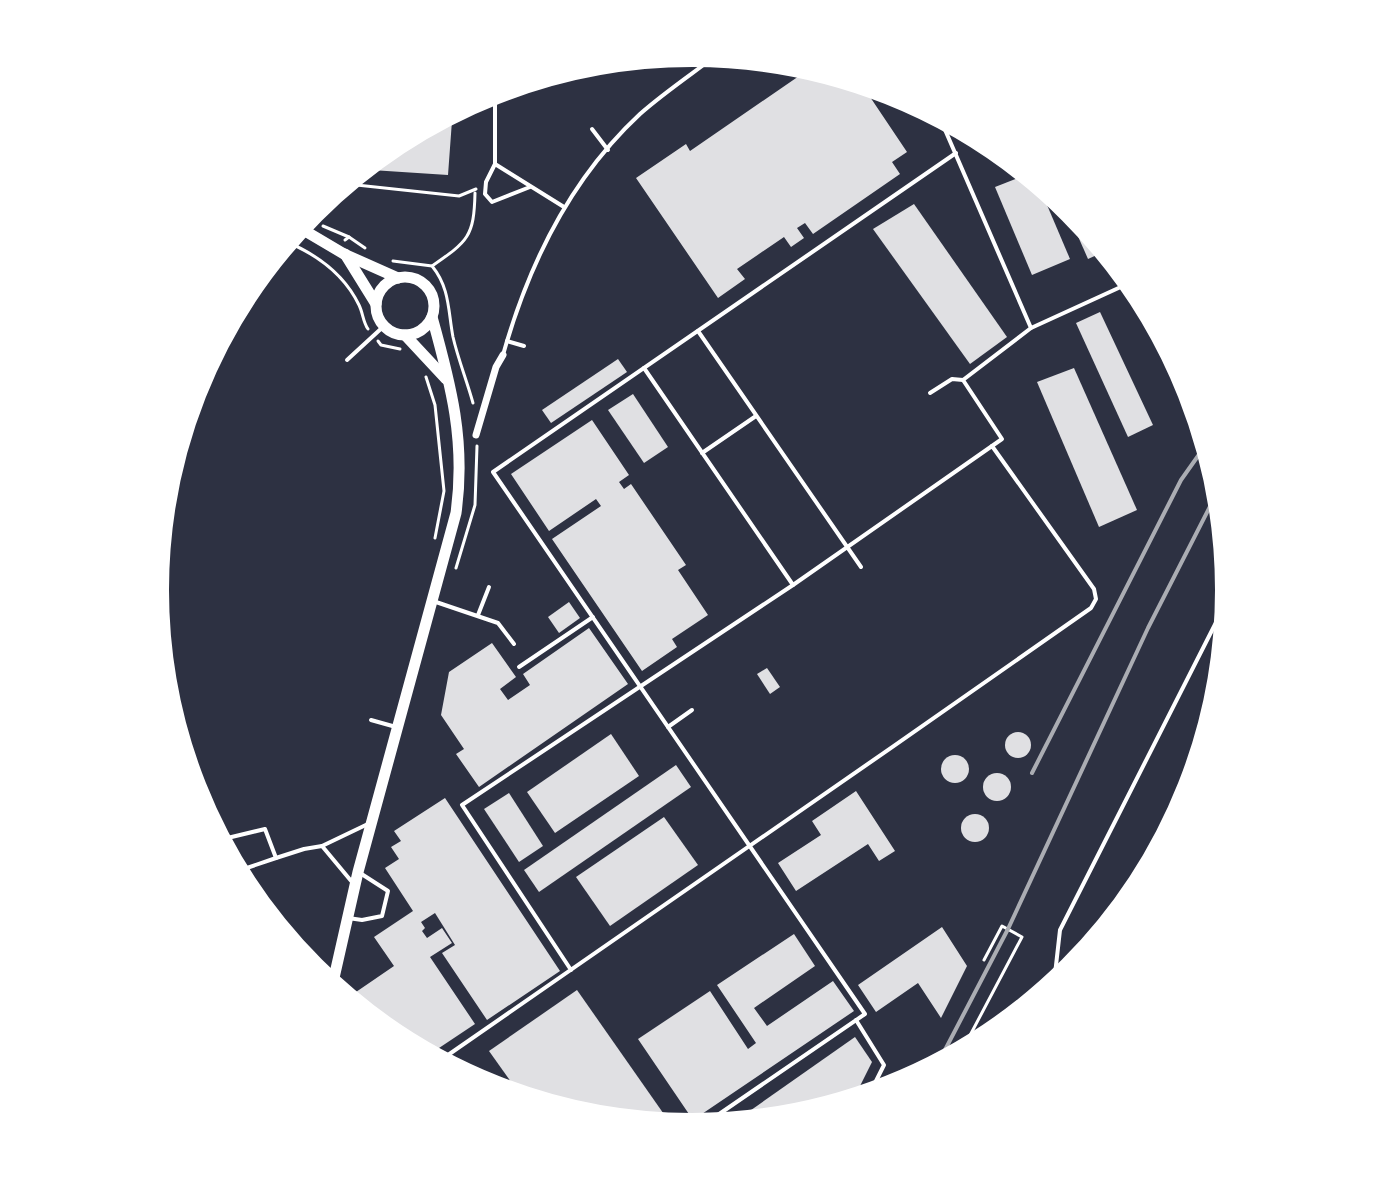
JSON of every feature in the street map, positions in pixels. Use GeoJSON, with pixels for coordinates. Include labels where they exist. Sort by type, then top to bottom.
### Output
{"type":"FeatureCollection","features":[{"type":"Feature","properties":{"kind":"street"},"geometry":{"type":"LineString","coordinates":[[306,231],[344,254],[398,278],[413,278],[427,287],[434,301],[432,317],[459,429],[461,477],[456,513],[371,822],[334,977]]}},
{"type":"Feature","properties":{"kind":"street"},"geometry":{"type":"LineString","coordinates":[[344,254],[376,304],[384,326],[393,333],[405,335],[422,330],[432,317]]}},
{"type":"Feature","properties":{"kind":"street"},"geometry":{"type":"LineString","coordinates":[[376,304],[383,288],[398,278]]}},
{"type":"Feature","properties":{"kind":"street"},"geometry":{"type":"LineString","coordinates":[[405,335],[447,379]]}},
{"type":"Feature","properties":{"kind":"street"},"geometry":{"type":"LineString","coordinates":[[476,435],[496,367],[503,355]]}},
{"type":"Feature","properties":{"kind":"lane"},"geometry":{"type":"LineString","coordinates":[[503,355],[525,286],[565,207],[608,150],[639,116],[707,62]]}},
{"type":"Feature","properties":{"kind":"lane"},"geometry":{"type":"LineString","coordinates":[[495,100],[495,164],[486,182],[485,194],[492,202],[530,187]]}},
{"type":"Feature","properties":{"kind":"lane"},"geometry":{"type":"LineString","coordinates":[[945,128],[1031,328]]}},
{"type":"Feature","properties":{"kind":"lane"},"geometry":{"type":"LineString","coordinates":[[592,129],[608,150]]}},
{"type":"Feature","properties":{"kind":"lane"},"geometry":{"type":"LineString","coordinates":[[714,1117],[865,1014],[493,472],[956,153]]}},
{"type":"Feature","properties":{"kind":"lane"},"geometry":{"type":"LineString","coordinates":[[495,164],[565,207]]}},
{"type":"Feature","properties":{"kind":"lane"},"geometry":{"type":"LineString","coordinates":[[930,393],[952,379],[963,380],[1031,328],[1124,286]]}},
{"type":"Feature","properties":{"kind":"lane"},"geometry":{"type":"LineString","coordinates":[[347,360],[384,326]]}},
{"type":"Feature","properties":{"kind":"lane"},"geometry":{"type":"LineString","coordinates":[[698,331],[861,567]]}},
{"type":"Feature","properties":{"kind":"lane"},"geometry":{"type":"LineString","coordinates":[[507,341],[524,346]]}},
{"type":"Feature","properties":{"kind":"lane"},"geometry":{"type":"LineString","coordinates":[[644,368],[793,585]]}},
{"type":"Feature","properties":{"kind":"lane"},"geometry":{"type":"LineString","coordinates":[[571,970],[462,805],[793,585],[1002,439],[963,380]]}},
{"type":"Feature","properties":{"kind":"lane"},"geometry":{"type":"LineString","coordinates":[[702,453],[757,416]]}},
{"type":"Feature","properties":{"kind":"lane"},"geometry":{"type":"LineString","coordinates":[[446,1057],[1091,608],[1096,599],[1094,589],[992,446]]}},
{"type":"Feature","properties":{"kind":"lane"},"geometry":{"type":"LineString","coordinates":[[478,615],[489,587]]}},
{"type":"Feature","properties":{"kind":"lane"},"geometry":{"type":"LineString","coordinates":[[433,601],[498,623],[514,644]]}},
{"type":"Feature","properties":{"kind":"lane"},"geometry":{"type":"LineString","coordinates":[[1055,973],[1060,930],[1219,616]]}},
{"type":"Feature","properties":{"kind":"lane"},"geometry":{"type":"LineString","coordinates":[[519,667],[593,617]]}},
{"type":"Feature","properties":{"kind":"lane"},"geometry":{"type":"LineString","coordinates":[[668,727],[692,710]]}},
{"type":"Feature","properties":{"kind":"lane"},"geometry":{"type":"LineString","coordinates":[[371,720],[398,727]]}},
{"type":"Feature","properties":{"kind":"lane"},"geometry":{"type":"LineString","coordinates":[[244,869],[322,846],[371,822]]}},
{"type":"Feature","properties":{"kind":"lane"},"geometry":{"type":"LineString","coordinates":[[227,838],[265,829],[276,858]]}},
{"type":"Feature","properties":{"kind":"lane"},"geometry":{"type":"LineString","coordinates":[[322,846],[355,885]]}},
{"type":"Feature","properties":{"kind":"lane"},"geometry":{"type":"LineString","coordinates":[[346,918],[362,920],[382,916],[388,891],[358,872]]}},
{"type":"Feature","properties":{"kind":"lane"},"geometry":{"type":"LineString","coordinates":[[856,1020],[884,1065],[874,1086]]}},
{"type":"Feature","properties":{"kind":"path"},"geometry":{"type":"LineString","coordinates":[[354,185],[459,196],[486,182]]}},
{"type":"Feature","properties":{"kind":"path"},"geometry":{"type":"LineString","coordinates":[[432,266],[465,242],[474,224],[475,189]]}},
{"type":"Feature","properties":{"kind":"path"},"geometry":{"type":"LineString","coordinates":[[314,222],[349,237]]}},
{"type":"Feature","properties":{"kind":"path"},"geometry":{"type":"LineString","coordinates":[[294,244],[309,250],[328,264],[361,307],[365,326],[381,345],[406,353]]}},
{"type":"Feature","properties":{"kind":"path"},"geometry":{"type":"LineString","coordinates":[[421,368],[428,379],[441,440],[444,491],[434,539]]}},
{"type":"Feature","properties":{"kind":"path"},"geometry":{"type":"LineString","coordinates":[[968,1040],[1022,937],[1002,926],[984,960]]}},
{"type":"Feature","properties":{"kind":"building"},"geometry":{"type":"Polygon","coordinates":[[[803,74],[866,92],[907,152],[892,162],[900,174],[813,234],[805,223],[797,228],[804,238],[791,247],[784,237],[737,269],[745,279],[718,298],[636,178],[686,144],[690,151],[803,74]]]}},
{"type":"Feature","properties":{"kind":"building"},"geometry":{"type":"Polygon","coordinates":[[[452,120],[448,175],[372,170],[452,120]]]}},
{"type":"Feature","properties":{"kind":"building"},"geometry":{"type":"Polygon","coordinates":[[[1021,177],[1041,193],[1070,259],[1032,275],[995,187],[1021,177]]]}},
{"type":"Feature","properties":{"kind":"building"},"geometry":{"type":"Polygon","coordinates":[[[914,204],[1007,337],[970,364],[873,229],[914,204]]]}},
{"type":"Feature","properties":{"kind":"building"},"geometry":{"type":"Polygon","coordinates":[[[1073,224],[1099,254],[1088,259],[1073,224]]]}},
{"type":"Feature","properties":{"kind":"building"},"geometry":{"type":"Polygon","coordinates":[[[1100,312],[1153,425],[1128,437],[1076,323],[1100,312]]]}},
{"type":"Feature","properties":{"kind":"building"},"geometry":{"type":"Polygon","coordinates":[[[618,359],[627,372],[551,423],[542,410],[618,359]]]}},
{"type":"Feature","properties":{"kind":"building"},"geometry":{"type":"Polygon","coordinates":[[[1074,368],[1137,510],[1099,527],[1037,382],[1074,368]]]}},
{"type":"Feature","properties":{"kind":"building"},"geometry":{"type":"Polygon","coordinates":[[[633,394],[668,447],[644,463],[608,410],[633,394]]]}},
{"type":"Feature","properties":{"kind":"building"},"geometry":{"type":"Polygon","coordinates":[[[592,420],[629,475],[619,482],[624,489],[631,484],[686,565],[678,570],[708,615],[672,639],[677,647],[642,671],[552,539],[601,506],[596,499],[549,531],[511,474],[592,420]]]}},
{"type":"Feature","properties":{"kind":"building"},"geometry":{"type":"Polygon","coordinates":[[[569,602],[580,618],[559,633],[548,617],[569,602]]]}},
{"type":"Feature","properties":{"kind":"building"},"geometry":{"type":"Polygon","coordinates":[[[589,628],[628,684],[479,787],[456,754],[464,749],[441,715],[449,672],[492,643],[516,677],[500,689],[508,700],[530,685],[523,674],[589,628]]]}},
{"type":"Feature","properties":{"kind":"building"},"geometry":{"type":"Polygon","coordinates":[[[767,668],[780,687],[770,694],[757,674],[767,668]]]}},
{"type":"Feature","properties":{"kind":"building"},"geometry":{"type":"Polygon","coordinates":[[[1018,732],[1027,736],[1031,745],[1027,754],[1018,758],[1009,754],[1005,745],[1009,736],[1018,732]]]}},
{"type":"Feature","properties":{"kind":"building"},"geometry":{"type":"Polygon","coordinates":[[[611,734],[639,776],[555,833],[527,792],[611,734]]]}},
{"type":"Feature","properties":{"kind":"building"},"geometry":{"type":"Polygon","coordinates":[[[955,755],[965,759],[969,769],[965,779],[955,783],[945,779],[941,769],[945,759],[955,755]]]}},
{"type":"Feature","properties":{"kind":"building"},"geometry":{"type":"Polygon","coordinates":[[[676,765],[691,787],[539,892],[524,870],[676,765]]]}},
{"type":"Feature","properties":{"kind":"building"},"geometry":{"type":"Polygon","coordinates":[[[997,773],[1007,777],[1011,787],[1007,797],[997,801],[987,797],[983,787],[987,777],[997,773]]]}},
{"type":"Feature","properties":{"kind":"building"},"geometry":{"type":"Polygon","coordinates":[[[856,791],[895,851],[879,861],[868,844],[796,891],[778,863],[821,835],[812,821],[856,791]]]}},
{"type":"Feature","properties":{"kind":"building"},"geometry":{"type":"Polygon","coordinates":[[[509,793],[543,846],[519,862],[484,809],[509,793]]]}},
{"type":"Feature","properties":{"kind":"building"},"geometry":{"type":"Polygon","coordinates":[[[445,798],[560,971],[487,1020],[442,953],[455,945],[435,913],[421,922],[425,928],[422,931],[427,938],[442,928],[452,943],[430,957],[475,1024],[435,1051],[371,1009],[356,992],[394,966],[374,937],[413,911],[385,868],[399,859],[391,847],[401,841],[394,831],[445,798]]]}},
{"type":"Feature","properties":{"kind":"building"},"geometry":{"type":"Polygon","coordinates":[[[975,814],[985,818],[989,828],[985,838],[975,842],[965,838],[961,828],[965,818],[975,814]]]}},
{"type":"Feature","properties":{"kind":"building"},"geometry":{"type":"Polygon","coordinates":[[[664,817],[698,865],[610,926],[576,877],[664,817]]]}},
{"type":"Feature","properties":{"kind":"building"},"geometry":{"type":"Polygon","coordinates":[[[942,927],[967,966],[941,1018],[918,983],[876,1012],[858,985],[942,927]]]}},
{"type":"Feature","properties":{"kind":"building"},"geometry":{"type":"Polygon","coordinates":[[[794,934],[815,966],[754,1008],[767,1026],[833,981],[854,1011],[692,1118],[638,1039],[710,991],[748,1049],[756,1043],[717,985],[794,934]]]}},
{"type":"Feature","properties":{"kind":"building"},"geometry":{"type":"Polygon","coordinates":[[[577,990],[666,1117],[589,1108],[515,1087],[489,1051],[577,990]]]}},
{"type":"Feature","properties":{"kind":"building"},"geometry":{"type":"Polygon","coordinates":[[[855,1037],[872,1062],[857,1091],[796,1108],[744,1115],[855,1037]]]}},
{"type":"Feature","properties":{"kind":"railway"},"geometry":{"type":"LineString","coordinates":[[1032,773],[1181,480],[1202,450]]}},
{"type":"Feature","properties":{"kind":"railway"},"geometry":{"type":"LineString","coordinates":[[943,1055],[1008,929],[1148,628],[1213,501]]}}]}
